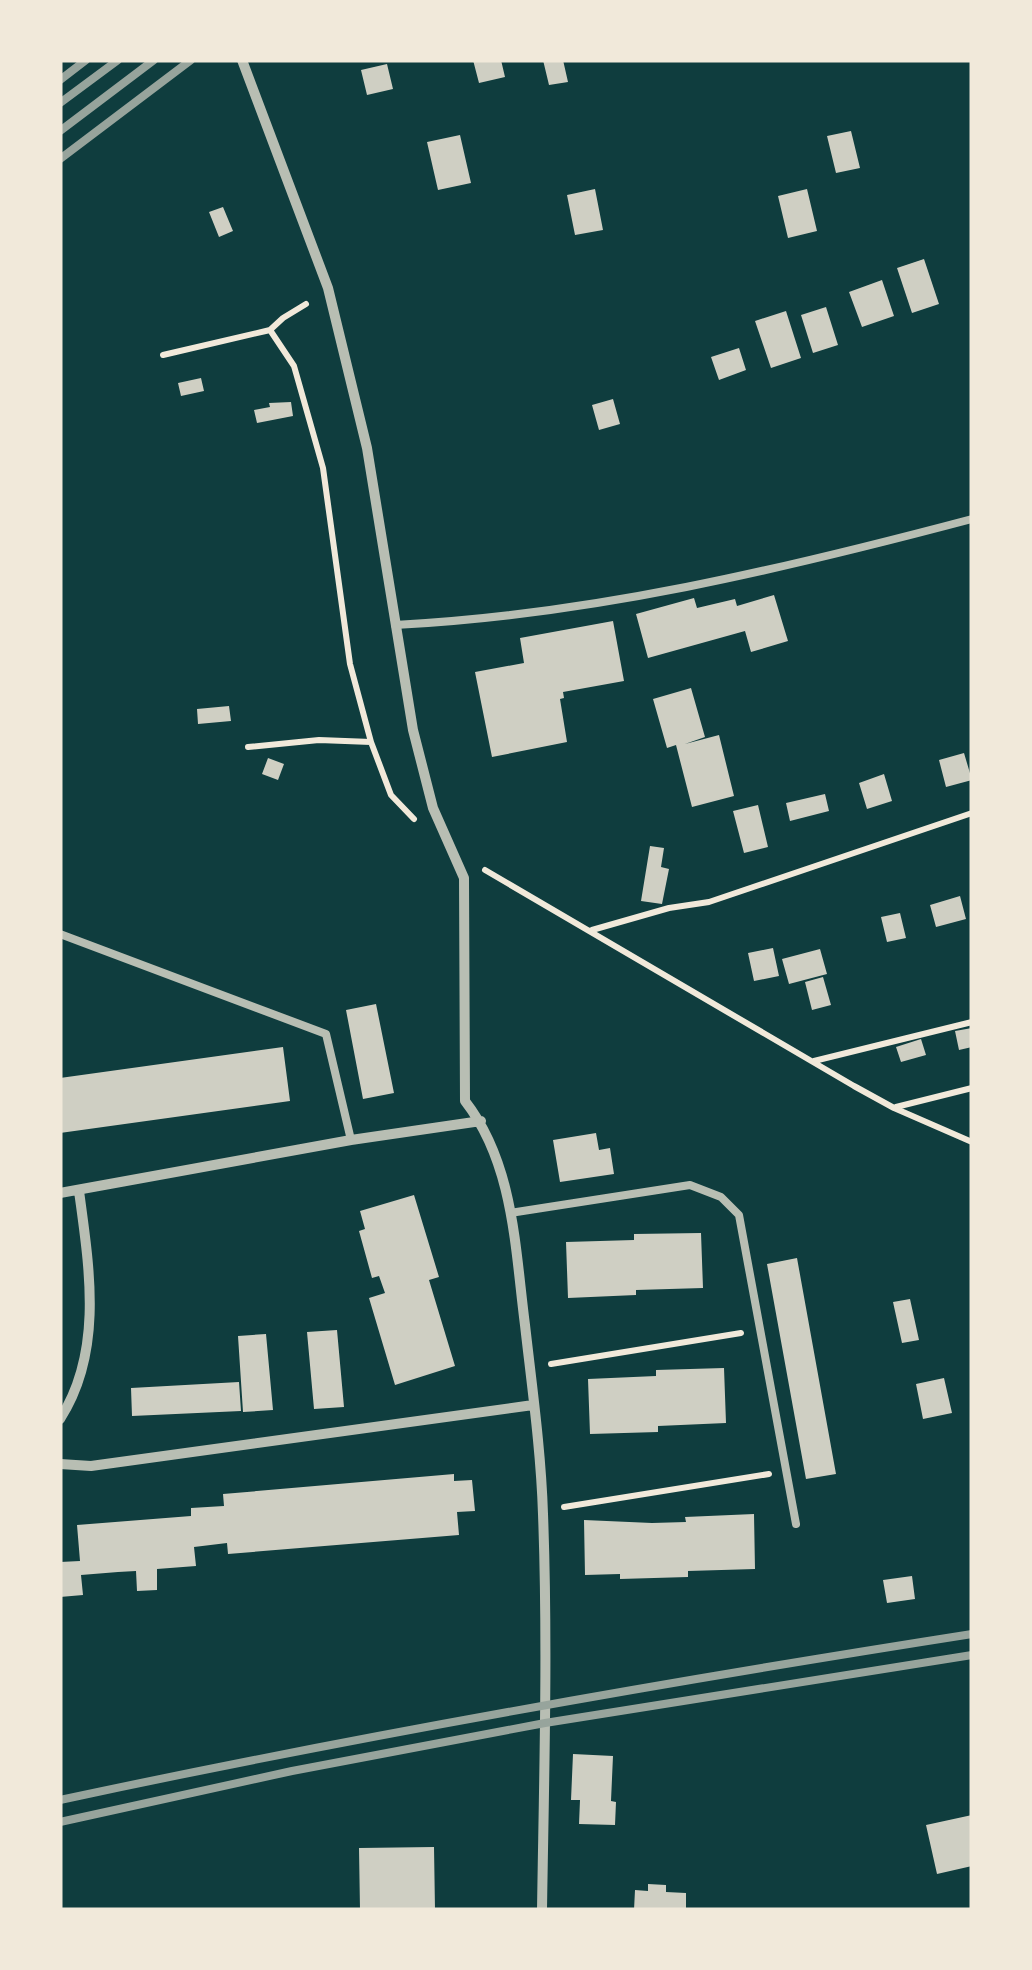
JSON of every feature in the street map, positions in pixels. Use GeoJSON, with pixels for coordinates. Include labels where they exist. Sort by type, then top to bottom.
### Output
{"type":"FeatureCollection","features":[{"type":"Feature","properties":{"kind":"street"},"geometry":{"type":"LineString","coordinates":[[242,60],[328,288],[366,448],[414,730],[433,808],[464,878],[464,1100],[481,1122],[500,1165],[510,1213],[543,1510],[546,1704],[542,1910]]}},
{"type":"Feature","properties":{"kind":"street"},"geometry":{"type":"LineString","coordinates":[[60,1194],[351,1140],[481,1122]]}},
{"type":"Feature","properties":{"kind":"street"},"geometry":{"type":"LineString","coordinates":[[60,1419],[73,1399],[85,1362],[90,1323],[89,1262],[79,1191]]}},
{"type":"Feature","properties":{"kind":"street"},"geometry":{"type":"LineString","coordinates":[[60,1464],[91,1466],[534,1406]]}},
{"type":"Feature","properties":{"kind":"lane"},"geometry":{"type":"LineString","coordinates":[[395,625],[462,622],[577,608],[872,546],[972,519]]}},
{"type":"Feature","properties":{"kind":"lane"},"geometry":{"type":"LineString","coordinates":[[60,934],[326,1034],[351,1140]]}},
{"type":"Feature","properties":{"kind":"lane"},"geometry":{"type":"LineString","coordinates":[[510,1213],[690,1185],[721,1196],[739,1215],[796,1524]]}},
{"type":"Feature","properties":{"kind":"path"},"geometry":{"type":"LineString","coordinates":[[163,355],[270,330],[306,304]]}},
{"type":"Feature","properties":{"kind":"path"},"geometry":{"type":"LineString","coordinates":[[248,747],[286,742],[371,742],[350,664],[324,468],[294,366],[270,330]]}},
{"type":"Feature","properties":{"kind":"path"},"geometry":{"type":"LineString","coordinates":[[591,931],[669,908],[709,902],[972,813]]}},
{"type":"Feature","properties":{"kind":"path"},"geometry":{"type":"LineString","coordinates":[[500,881],[894,1108],[972,1142]]}},
{"type":"Feature","properties":{"kind":"path"},"geometry":{"type":"LineString","coordinates":[[814,1061],[972,1022]]}},
{"type":"Feature","properties":{"kind":"path"},"geometry":{"type":"LineString","coordinates":[[894,1108],[972,1088]]}},
{"type":"Feature","properties":{"kind":"path"},"geometry":{"type":"LineString","coordinates":[[530,1367],[758,1330]]}},
{"type":"Feature","properties":{"kind":"path"},"geometry":{"type":"LineString","coordinates":[[543,1510],[785,1471]]}},
{"type":"Feature","properties":{"kind":"building"},"geometry":{"type":"Polygon","coordinates":[[[473,60],[501,60],[505,77],[479,83],[473,60]]]}},
{"type":"Feature","properties":{"kind":"building"},"geometry":{"type":"Polygon","coordinates":[[[543,60],[563,60],[568,82],[549,85],[543,60]]]}},
{"type":"Feature","properties":{"kind":"building"},"geometry":{"type":"Polygon","coordinates":[[[387,64],[393,89],[367,95],[361,70],[387,64]]]}},
{"type":"Feature","properties":{"kind":"building"},"geometry":{"type":"Polygon","coordinates":[[[851,131],[860,168],[836,173],[827,136],[851,131]]]}},
{"type":"Feature","properties":{"kind":"building"},"geometry":{"type":"Polygon","coordinates":[[[460,135],[471,183],[438,190],[427,142],[460,135]]]}},
{"type":"Feature","properties":{"kind":"building"},"geometry":{"type":"Polygon","coordinates":[[[595,189],[603,230],[575,235],[567,195],[595,189]]]}},
{"type":"Feature","properties":{"kind":"building"},"geometry":{"type":"Polygon","coordinates":[[[807,189],[817,231],[788,238],[778,196],[807,189]]]}},
{"type":"Feature","properties":{"kind":"building"},"geometry":{"type":"Polygon","coordinates":[[[223,207],[233,231],[219,237],[209,212],[223,207]]]}},
{"type":"Feature","properties":{"kind":"building"},"geometry":{"type":"Polygon","coordinates":[[[924,259],[939,304],[912,313],[897,268],[924,259]]]}},
{"type":"Feature","properties":{"kind":"building"},"geometry":{"type":"Polygon","coordinates":[[[882,280],[894,316],[862,327],[849,292],[882,280]]]}},
{"type":"Feature","properties":{"kind":"building"},"geometry":{"type":"Polygon","coordinates":[[[826,307],[838,345],[813,353],[801,315],[826,307]]]}},
{"type":"Feature","properties":{"kind":"building"},"geometry":{"type":"Polygon","coordinates":[[[786,311],[801,358],[771,368],[755,321],[786,311]]]}},
{"type":"Feature","properties":{"kind":"building"},"geometry":{"type":"Polygon","coordinates":[[[739,348],[746,370],[719,380],[711,357],[739,348]]]}},
{"type":"Feature","properties":{"kind":"building"},"geometry":{"type":"Polygon","coordinates":[[[201,378],[204,391],[181,396],[178,383],[201,378]]]}},
{"type":"Feature","properties":{"kind":"building"},"geometry":{"type":"Polygon","coordinates":[[[613,399],[620,424],[599,430],[592,405],[613,399]]]}},
{"type":"Feature","properties":{"kind":"building"},"geometry":{"type":"Polygon","coordinates":[[[291,402],[293,416],[257,423],[254,410],[270,407],[269,403],[291,402]]]}},
{"type":"Feature","properties":{"kind":"building"},"geometry":{"type":"Polygon","coordinates":[[[774,595],[788,641],[751,652],[745,631],[648,658],[636,614],[694,598],[697,608],[735,599],[737,606],[774,595]]]}},
{"type":"Feature","properties":{"kind":"building"},"geometry":{"type":"Polygon","coordinates":[[[613,621],[624,681],[563,692],[564,698],[560,699],[567,742],[492,757],[475,672],[524,663],[520,638],[613,621]]]}},
{"type":"Feature","properties":{"kind":"building"},"geometry":{"type":"Polygon","coordinates":[[[691,688],[705,737],[685,744],[719,735],[734,796],[692,807],[676,745],[667,748],[653,699],[691,688]]]}},
{"type":"Feature","properties":{"kind":"building"},"geometry":{"type":"Polygon","coordinates":[[[229,706],[231,721],[198,724],[197,709],[229,706]]]}},
{"type":"Feature","properties":{"kind":"building"},"geometry":{"type":"Polygon","coordinates":[[[964,753],[972,780],[946,787],[939,760],[964,753]]]}},
{"type":"Feature","properties":{"kind":"building"},"geometry":{"type":"Polygon","coordinates":[[[268,758],[284,764],[278,780],[262,774],[268,758]]]}},
{"type":"Feature","properties":{"kind":"building"},"geometry":{"type":"Polygon","coordinates":[[[884,774],[892,801],[867,809],[859,783],[884,774]]]}},
{"type":"Feature","properties":{"kind":"building"},"geometry":{"type":"Polygon","coordinates":[[[825,794],[829,811],[790,821],[786,803],[825,794]]]}},
{"type":"Feature","properties":{"kind":"building"},"geometry":{"type":"Polygon","coordinates":[[[758,805],[768,847],[744,853],[733,811],[758,805]]]}},
{"type":"Feature","properties":{"kind":"building"},"geometry":{"type":"Polygon","coordinates":[[[650,846],[664,848],[661,867],[669,869],[662,904],[641,901],[650,846]]]}},
{"type":"Feature","properties":{"kind":"building"},"geometry":{"type":"Polygon","coordinates":[[[960,896],[966,919],[936,927],[930,905],[960,896]]]}},
{"type":"Feature","properties":{"kind":"building"},"geometry":{"type":"Polygon","coordinates":[[[900,913],[906,938],[887,942],[881,917],[900,913]]]}},
{"type":"Feature","properties":{"kind":"building"},"geometry":{"type":"Polygon","coordinates":[[[773,948],[779,976],[754,981],[748,953],[773,948]]]}},
{"type":"Feature","properties":{"kind":"building"},"geometry":{"type":"Polygon","coordinates":[[[820,949],[827,974],[789,984],[782,959],[820,949]]]}},
{"type":"Feature","properties":{"kind":"building"},"geometry":{"type":"Polygon","coordinates":[[[823,977],[831,1005],[812,1010],[805,982],[823,977]]]}},
{"type":"Feature","properties":{"kind":"building"},"geometry":{"type":"Polygon","coordinates":[[[376,1004],[394,1093],[363,1099],[346,1010],[376,1004]]]}},
{"type":"Feature","properties":{"kind":"building"},"geometry":{"type":"Polygon","coordinates":[[[972,1028],[972,1047],[959,1050],[955,1031],[972,1028]]]}},
{"type":"Feature","properties":{"kind":"building"},"geometry":{"type":"Polygon","coordinates":[[[921,1039],[926,1055],[901,1062],[896,1047],[921,1039]]]}},
{"type":"Feature","properties":{"kind":"building"},"geometry":{"type":"Polygon","coordinates":[[[283,1047],[290,1101],[60,1133],[60,1078],[283,1047]]]}},
{"type":"Feature","properties":{"kind":"building"},"geometry":{"type":"Polygon","coordinates":[[[596,1133],[599,1150],[610,1148],[614,1174],[560,1182],[553,1140],[596,1133]]]}},
{"type":"Feature","properties":{"kind":"building"},"geometry":{"type":"Polygon","coordinates":[[[414,1195],[439,1277],[429,1280],[455,1366],[395,1385],[369,1298],[385,1293],[379,1276],[372,1278],[359,1231],[365,1229],[360,1211],[414,1195]]]}},
{"type":"Feature","properties":{"kind":"building"},"geometry":{"type":"Polygon","coordinates":[[[701,1233],[703,1288],[568,1298],[566,1242],[634,1240],[634,1234],[701,1233]]]}},
{"type":"Feature","properties":{"kind":"building"},"geometry":{"type":"Polygon","coordinates":[[[797,1258],[836,1474],[806,1479],[767,1264],[797,1258]]]}},
{"type":"Feature","properties":{"kind":"building"},"geometry":{"type":"Polygon","coordinates":[[[910,1299],[919,1340],[902,1343],[893,1302],[910,1299]]]}},
{"type":"Feature","properties":{"kind":"building"},"geometry":{"type":"Polygon","coordinates":[[[337,1330],[344,1407],[314,1409],[307,1332],[337,1330]]]}},
{"type":"Feature","properties":{"kind":"building"},"geometry":{"type":"Polygon","coordinates":[[[266,1334],[273,1410],[243,1412],[238,1336],[266,1334]]]}},
{"type":"Feature","properties":{"kind":"building"},"geometry":{"type":"Polygon","coordinates":[[[724,1368],[726,1423],[658,1426],[658,1432],[590,1434],[588,1379],[656,1376],[656,1370],[724,1368]]]}},
{"type":"Feature","properties":{"kind":"building"},"geometry":{"type":"Polygon","coordinates":[[[944,1378],[952,1413],[923,1419],[916,1384],[944,1378]]]}},
{"type":"Feature","properties":{"kind":"building"},"geometry":{"type":"Polygon","coordinates":[[[239,1382],[241,1411],[132,1416],[131,1388],[239,1382]]]}},
{"type":"Feature","properties":{"kind":"building"},"geometry":{"type":"Polygon","coordinates":[[[454,1474],[454,1481],[472,1480],[475,1511],[457,1512],[459,1535],[228,1554],[227,1543],[194,1547],[196,1566],[157,1569],[157,1590],[137,1591],[136,1571],[118,1572],[81,1575],[83,1595],[60,1597],[60,1562],[80,1561],[77,1525],[191,1516],[191,1508],[224,1506],[223,1494],[454,1474]]]}},
{"type":"Feature","properties":{"kind":"building"},"geometry":{"type":"Polygon","coordinates":[[[754,1514],[755,1569],[688,1571],[688,1577],[620,1579],[620,1574],[585,1575],[584,1520],[686,1522],[685,1517],[754,1514]]]}},
{"type":"Feature","properties":{"kind":"building"},"geometry":{"type":"Polygon","coordinates":[[[912,1576],[915,1599],[887,1603],[883,1580],[912,1576]]]}},
{"type":"Feature","properties":{"kind":"building"},"geometry":{"type":"Polygon","coordinates":[[[573,1754],[613,1756],[611,1801],[616,1802],[615,1825],[579,1824],[580,1800],[571,1800],[573,1754]]]}},
{"type":"Feature","properties":{"kind":"building"},"geometry":{"type":"Polygon","coordinates":[[[972,1815],[972,1866],[937,1874],[926,1825],[972,1815]]]}},
{"type":"Feature","properties":{"kind":"building"},"geometry":{"type":"Polygon","coordinates":[[[434,1847],[435,1910],[360,1910],[359,1848],[434,1847]]]}},
{"type":"Feature","properties":{"kind":"building"},"geometry":{"type":"Polygon","coordinates":[[[648,1884],[666,1885],[666,1892],[686,1893],[686,1910],[634,1910],[635,1890],[648,1891],[648,1884]]]}},
{"type":"Feature","properties":{"kind":"railway"},"geometry":{"type":"LineString","coordinates":[[60,80],[86,60]]}},
{"type":"Feature","properties":{"kind":"railway"},"geometry":{"type":"LineString","coordinates":[[60,103],[118,60]]}},
{"type":"Feature","properties":{"kind":"railway"},"geometry":{"type":"LineString","coordinates":[[60,131],[154,60]]}},
{"type":"Feature","properties":{"kind":"railway"},"geometry":{"type":"LineString","coordinates":[[60,159],[191,60]]}},
{"type":"Feature","properties":{"kind":"railway"},"geometry":{"type":"LineString","coordinates":[[60,1800],[514,1711],[972,1634]]}},
{"type":"Feature","properties":{"kind":"railway"},"geometry":{"type":"LineString","coordinates":[[60,1822],[292,1771],[545,1723],[972,1655]]}}]}
